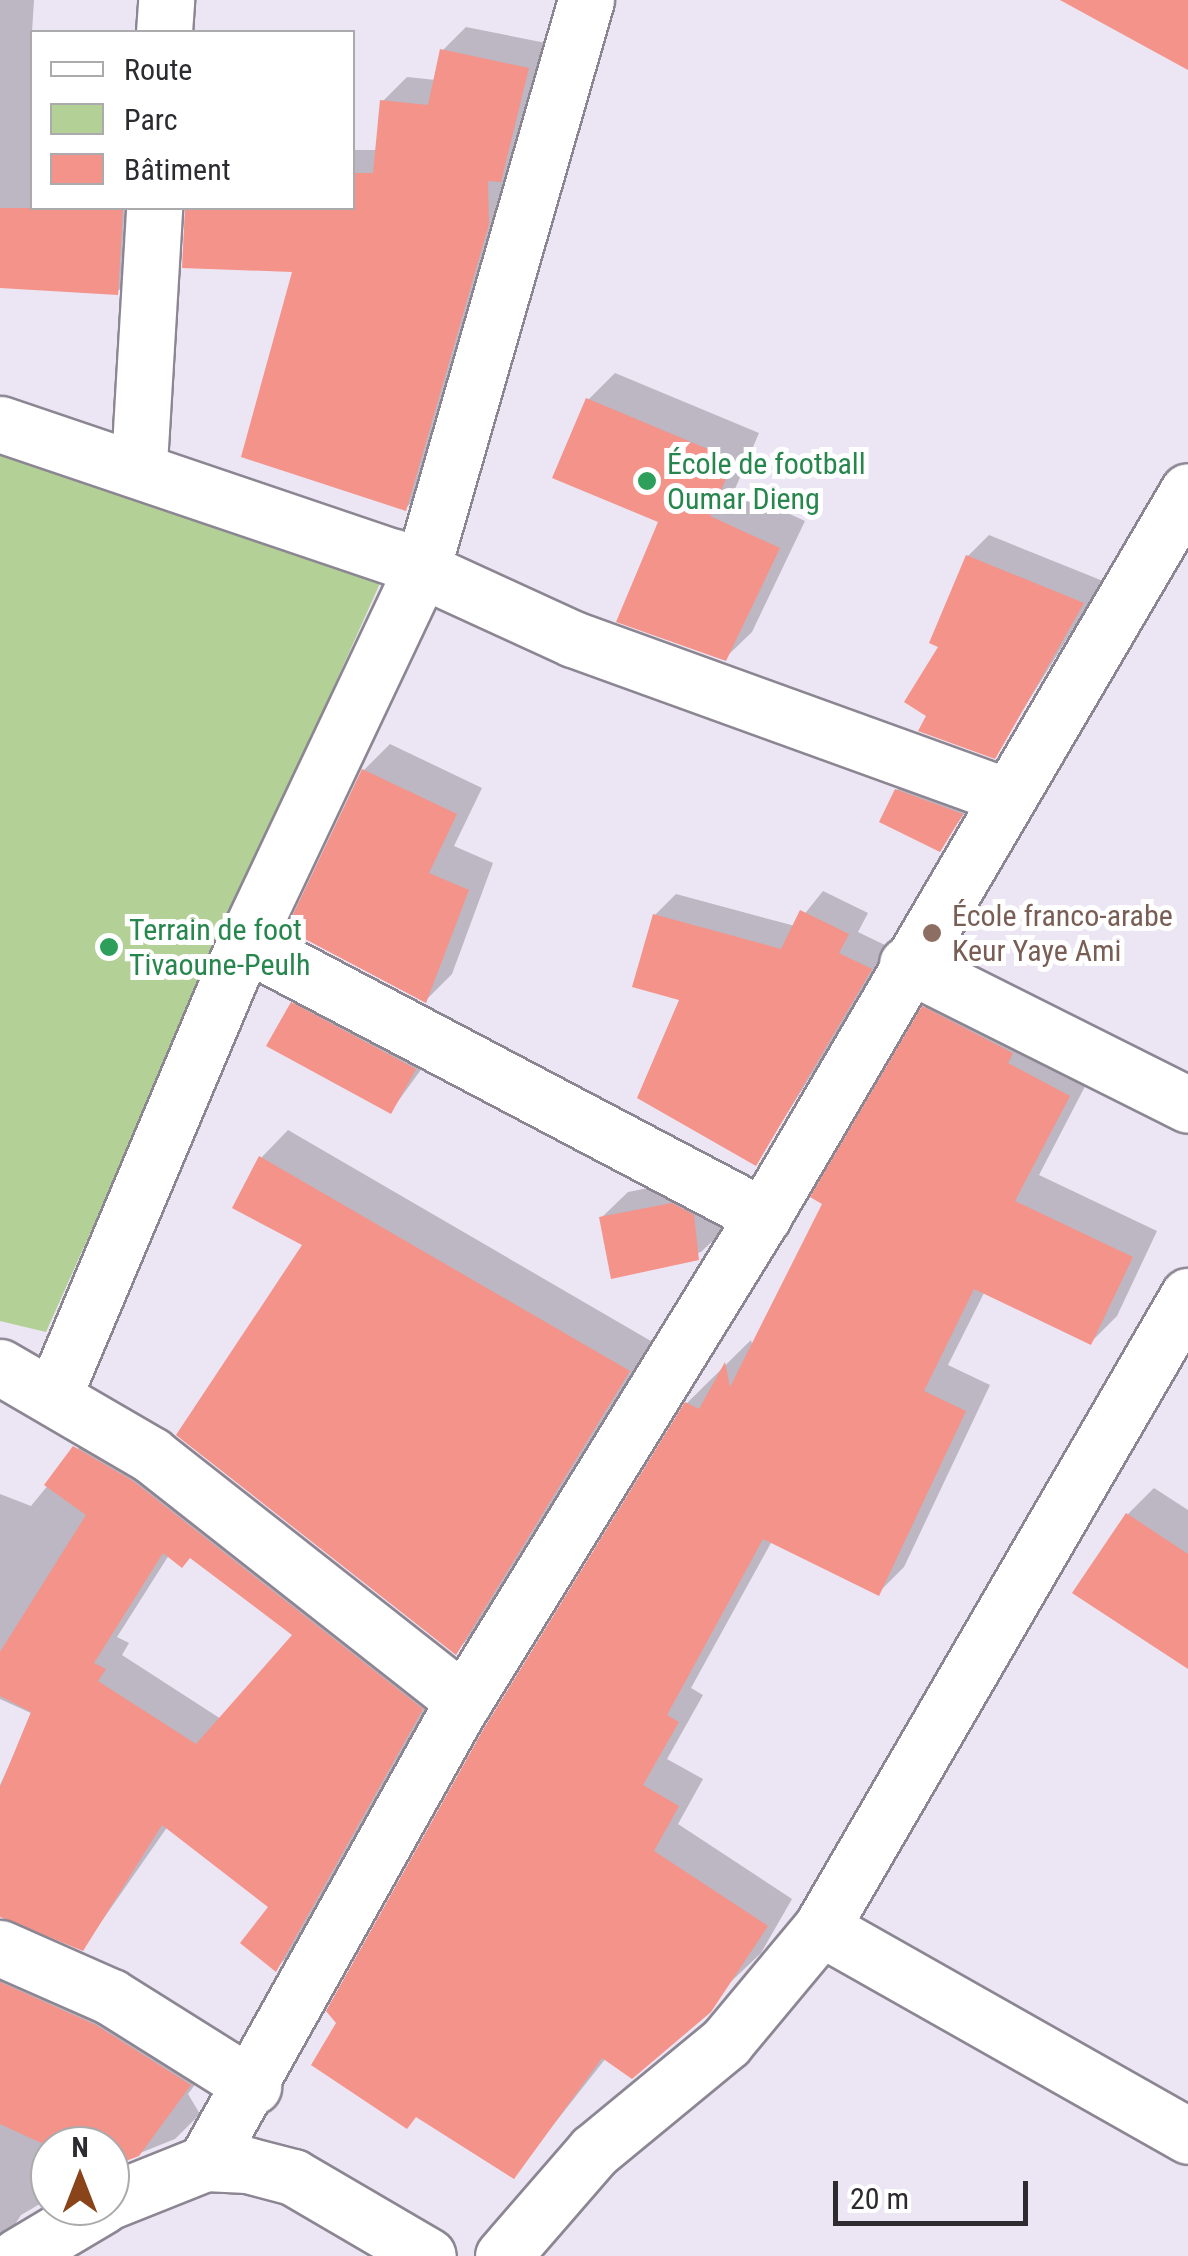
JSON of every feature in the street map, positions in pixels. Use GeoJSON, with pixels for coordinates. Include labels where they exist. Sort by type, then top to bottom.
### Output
{"type":"FeatureCollection","features":[{"type":"Feature","properties":{"kind":"street"},"geometry":{"type":"LineString","coordinates":[[164,30],[166,0]]}},
{"type":"Feature","properties":{"kind":"street"},"geometry":{"type":"LineString","coordinates":[[56,1392],[245,943],[422,569],[586,0]]}},
{"type":"Feature","properties":{"kind":"street"},"geometry":{"type":"LineString","coordinates":[[139,464],[154,210]]}},
{"type":"Feature","properties":{"kind":"street"},"geometry":{"type":"LineString","coordinates":[[0,424],[139,464],[422,569],[574,639],[1003,795]]}},
{"type":"Feature","properties":{"kind":"street"},"geometry":{"type":"LineString","coordinates":[[206,2163],[464,1702],[763,1216],[1003,795],[1188,491]]}},
{"type":"Feature","properties":{"kind":"street"},"geometry":{"type":"LineString","coordinates":[[245,943],[763,1216]]}},
{"type":"Feature","properties":{"kind":"street"},"geometry":{"type":"LineString","coordinates":[[907,964],[1188,1106]]}},
{"type":"Feature","properties":{"kind":"street"},"geometry":{"type":"LineString","coordinates":[[503,2256],[594,2151],[726,2042],[821,1928],[1188,1296]]}},
{"type":"Feature","properties":{"kind":"street"},"geometry":{"type":"LineString","coordinates":[[0,1367],[56,1392],[151,1454],[464,1702]]}},
{"type":"Feature","properties":{"kind":"street"},"geometry":{"type":"LineString","coordinates":[[821,1928],[1188,2136]]}},
{"type":"Feature","properties":{"kind":"street"},"geometry":{"type":"LineString","coordinates":[[0,1948],[111,1997],[252,2086]]}},
{"type":"Feature","properties":{"kind":"street"},"geometry":{"type":"LineString","coordinates":[[130,2193],[206,2163],[294,2177],[428,2256]]}},
{"type":"Feature","properties":{"kind":"street"},"geometry":{"type":"LineString","coordinates":[[18,2256],[68,2226]]}},
{"type":"Feature","properties":{"kind":"green space","name":"Terrain de foot Tivaoune-Peulh"},"geometry":{"type":"Polygon","coordinates":[[[0,451],[385,572],[46,1332],[0,1321],[0,451]]]}},
{"type":"Feature","properties":{"kind":"building"},"geometry":{"type":"Polygon","coordinates":[[[1060,0],[1188,0],[1188,70],[1060,0]]]}},
{"type":"Feature","properties":{"kind":"building"},"geometry":{"type":"Polygon","coordinates":[[[440,49],[529,68],[501,182],[488,181],[489,224],[406,511],[241,457],[292,272],[182,268],[185,210],[355,210],[355,173],[373,173],[380,100],[428,105],[440,49]]]}},
{"type":"Feature","properties":{"kind":"building"},"geometry":{"type":"Polygon","coordinates":[[[0,208],[123,210],[118,295],[0,288],[0,208]]]}},
{"type":"Feature","properties":{"kind":"building"},"geometry":{"type":"Polygon","coordinates":[[[586,398],[734,460],[710,516],[780,548],[726,661],[616,622],[658,522],[552,478],[586,398]]]}},
{"type":"Feature","properties":{"kind":"building"},"geometry":{"type":"Polygon","coordinates":[[[966,555],[1084,603],[995,759],[918,731],[926,716],[904,702],[938,647],[929,643],[966,555]]]}},
{"type":"Feature","properties":{"kind":"building"},"geometry":{"type":"Polygon","coordinates":[[[362,769],[457,814],[429,873],[469,890],[426,1003],[286,929],[362,769]]]}},
{"type":"Feature","properties":{"kind":"building"},"geometry":{"type":"Polygon","coordinates":[[[895,789],[963,814],[940,852],[879,822],[895,789]]]}},
{"type":"Feature","properties":{"kind":"building"},"geometry":{"type":"Polygon","coordinates":[[[800,910],[849,934],[839,953],[872,969],[756,1166],[637,1098],[679,1000],[632,987],[653,914],[781,949],[800,910]]]}},
{"type":"Feature","properties":{"kind":"building"},"geometry":{"type":"Polygon","coordinates":[[[291,1002],[416,1069],[391,1114],[266,1046],[291,1002]]]}},
{"type":"Feature","properties":{"kind":"building"},"geometry":{"type":"Polygon","coordinates":[[[922,1006],[1013,1053],[1008,1063],[1070,1096],[1015,1201],[1133,1257],[1091,1345],[974,1289],[924,1391],[966,1411],[879,1596],[763,1539],[667,1715],[679,1722],[643,1785],[679,1806],[654,1851],[768,1926],[711,2012],[632,2079],[602,2058],[514,2179],[416,2117],[407,2129],[311,2065],[336,2023],[326,2011],[483,1730],[685,1402],[699,1409],[725,1362],[730,1387],[822,1204],[810,1197],[922,1006]]]}},
{"type":"Feature","properties":{"kind":"building"},"geometry":{"type":"Polygon","coordinates":[[[259,1156],[630,1371],[456,1655],[176,1435],[302,1245],[232,1208],[259,1156]]]}},
{"type":"Feature","properties":{"kind":"building"},"geometry":{"type":"Polygon","coordinates":[[[672,1203],[694,1215],[699,1260],[611,1279],[599,1217],[672,1203]]]}},
{"type":"Feature","properties":{"kind":"building"},"geometry":{"type":"Polygon","coordinates":[[[73,1446],[133,1481],[423,1709],[276,1972],[240,1943],[268,1907],[162,1825],[83,1951],[0,1917],[0,1787],[31,1712],[0,1696],[0,1652],[86,1515],[44,1485],[73,1446]],[[163,1553],[94,1663],[106,1669],[98,1681],[196,1744],[292,1635],[190,1558],[182,1568],[163,1553]]]}},
{"type":"Feature","properties":{"kind":"building"},"geometry":{"type":"Polygon","coordinates":[[[1126,1513],[1188,1554],[1188,1669],[1072,1593],[1126,1513]]]}},
{"type":"Feature","properties":{"kind":"building"},"geometry":{"type":"Polygon","coordinates":[[[0,1982],[96,2025],[191,2085],[139,2156],[130,2159],[130,2126],[30,2126],[30,2138],[0,2124],[0,1982]]]}},
{"type":"Feature","properties":{"kind":"place","name":"École de football Oumar Dieng"},"geometry":{"type":"Point","coordinates":[647,481]}},
{"type":"Feature","properties":{"kind":"place","name":"École franco-arabe Keur Yaye Ami"},"geometry":{"type":"Point","coordinates":[932,933]}},
{"type":"Feature","properties":{"kind":"place","name":"Terrain de foot Tivaoune-Peulh"},"geometry":{"type":"Point","coordinates":[109,947]}}]}
